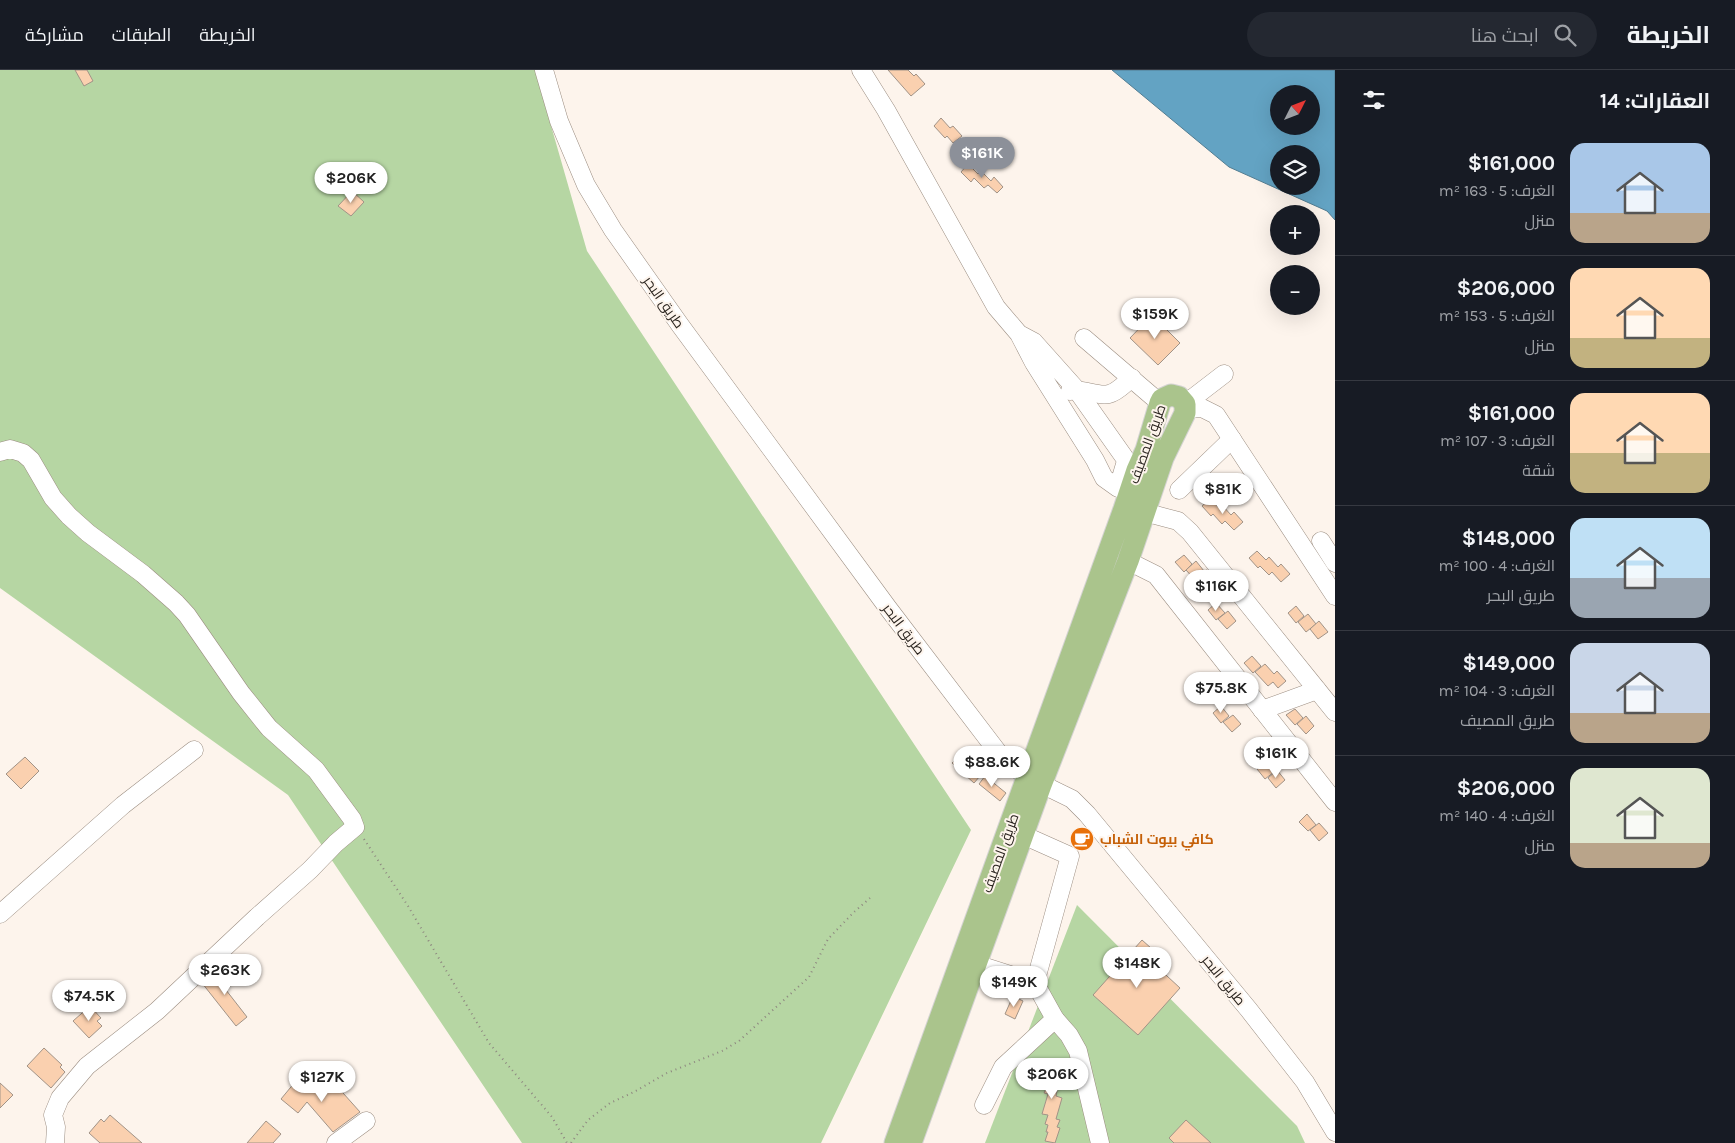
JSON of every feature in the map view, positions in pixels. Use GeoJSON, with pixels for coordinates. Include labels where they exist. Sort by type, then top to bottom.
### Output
{"type":"FeatureCollection","features":[{"type":"Feature","properties":{"kind":"main road","name":"طريق المصيف"},"geometry":{"type":"LineString","coordinates":[[911,1143],[1023,835],[1034,781],[1124,509],[1146,474],[1154,454],[1160,403],[1162,399],[1171,395],[1179,397],[1186,406],[1185,413],[1154,454]]}},
{"type":"Feature","properties":{"kind":"main road","name":"طريق المصيف"},"geometry":{"type":"LineString","coordinates":[[895,1143],[1034,781],[1128,561],[1144,512],[1146,474]]}},
{"type":"Feature","properties":{"kind":"street","name":"طريق البحر"},"geometry":{"type":"LineString","coordinates":[[544,70],[559,121],[572,153],[586,185],[613,230],[680,325],[888,608],[1000,755],[1034,781],[1072,799],[1094,821],[1249,1010],[1305,1082],[1335,1132]]}},
{"type":"Feature","properties":{"kind":"street"},"geometry":{"type":"LineString","coordinates":[[862,70],[996,307],[1020,334],[1034,363],[1055,394],[1104,478],[1118,488],[1126,459],[1076,390],[1034,342],[1020,334]]}},
{"type":"Feature","properties":{"kind":"street"},"geometry":{"type":"LineString","coordinates":[[1084,338],[1160,403]]}},
{"type":"Feature","properties":{"kind":"street"},"geometry":{"type":"LineString","coordinates":[[1186,406],[1224,374]]}},
{"type":"Feature","properties":{"kind":"street"},"geometry":{"type":"LineString","coordinates":[[1055,394],[1076,390],[1110,394],[1132,378]]}},
{"type":"Feature","properties":{"kind":"street"},"geometry":{"type":"LineString","coordinates":[[1186,406],[1202,408],[1212,412],[1219,419],[1335,596]]}},
{"type":"Feature","properties":{"kind":"street"},"geometry":{"type":"LineString","coordinates":[[1179,490],[1232,439]]}},
{"type":"Feature","properties":{"kind":"street"},"geometry":{"type":"LineString","coordinates":[[0,452],[10,449],[23,454],[31,460],[54,498],[69,516],[88,533],[143,574],[176,603],[187,615],[241,693],[269,728],[316,770],[352,819],[355,827],[157,1011],[88,1066],[60,1098],[53,1116],[56,1127],[55,1143]]}},
{"type":"Feature","properties":{"kind":"street"},"geometry":{"type":"LineString","coordinates":[[1144,512],[1178,521],[1182,524],[1335,712]]}},
{"type":"Feature","properties":{"kind":"street"},"geometry":{"type":"LineString","coordinates":[[1312,560],[1328,551]]}},
{"type":"Feature","properties":{"kind":"street"},"geometry":{"type":"LineString","coordinates":[[1128,561],[1156,575],[1335,802]]}},
{"type":"Feature","properties":{"kind":"street"},"geometry":{"type":"LineString","coordinates":[[1262,710],[1317,690]]}},
{"type":"Feature","properties":{"kind":"street"},"geometry":{"type":"LineString","coordinates":[[0,914],[123,806],[194,750]]}},
{"type":"Feature","properties":{"kind":"street"},"geometry":{"type":"LineString","coordinates":[[1023,835],[1068,854],[1070,858],[1035,983]]}},
{"type":"Feature","properties":{"kind":"street"},"geometry":{"type":"LineString","coordinates":[[976,964],[1035,983],[1055,1019],[1069,1035],[1078,1051],[1100,1143]]}},
{"type":"Feature","properties":{"kind":"street"},"geometry":{"type":"LineString","coordinates":[[984,1104],[1003,1067],[1055,1019]]}},
{"type":"Feature","properties":{"kind":"street"},"geometry":{"type":"LineString","coordinates":[[336,1143],[366,1122]]}},
{"type":"Feature","properties":{"kind":"path"},"geometry":{"type":"LineString","coordinates":[[355,827],[371,848],[408,906],[489,1043],[552,1117],[567,1143]]}},
{"type":"Feature","properties":{"kind":"path"},"geometry":{"type":"LineString","coordinates":[[571,1143],[588,1120],[610,1103],[667,1073],[722,1051],[739,1041],[809,977],[828,939],[870,898]]}},
{"type":"Feature","properties":{"kind":"green space"},"geometry":{"type":"Polygon","coordinates":[[[0,70],[535,70],[587,251],[971,830],[821,1143],[522,1143],[288,795],[0,588],[0,70]]]}},
{"type":"Feature","properties":{"kind":"green space"},"geometry":{"type":"Polygon","coordinates":[[[1077,905],[1297,1126],[1305,1143],[985,1143],[1077,905]]]}},
{"type":"Feature","properties":{"kind":"water"},"geometry":{"type":"Polygon","coordinates":[[[1112,70],[1335,70],[1335,220],[1327,211],[1320,208],[1320,205],[1314,205],[1291,195],[1320,195],[1320,145],[1270,145],[1270,185],[1229,167],[1112,70]]]}},
{"type":"Feature","properties":{"kind":"building"},"geometry":{"type":"Polygon","coordinates":[[[75,70],[87,70],[93,81],[84,86],[75,70]]]}},
{"type":"Feature","properties":{"kind":"building"},"geometry":{"type":"Polygon","coordinates":[[[888,70],[908,70],[914,76],[916,74],[925,84],[911,96],[888,70]]]}},
{"type":"Feature","properties":{"kind":"building"},"geometry":{"type":"Polygon","coordinates":[[[941,118],[950,128],[953,126],[962,136],[953,143],[947,136],[945,138],[934,126],[941,118]]]}},
{"type":"Feature","properties":{"kind":"building"},"geometry":{"type":"Polygon","coordinates":[[[968,164],[978,174],[981,171],[991,181],[994,177],[1003,187],[997,193],[988,185],[984,188],[974,178],[971,182],[961,172],[968,164]]]}},
{"type":"Feature","properties":{"kind":"building"},"geometry":{"type":"Polygon","coordinates":[[[352,191],[364,202],[351,216],[338,206],[352,191]]]}},
{"type":"Feature","properties":{"kind":"building"},"geometry":{"type":"Polygon","coordinates":[[[1152,315],[1180,343],[1158,365],[1130,338],[1152,315]]]}},
{"type":"Feature","properties":{"kind":"building"},"geometry":{"type":"Polygon","coordinates":[[[1210,499],[1219,508],[1222,505],[1231,515],[1234,512],[1243,522],[1234,530],[1225,521],[1222,524],[1202,506],[1210,499]]]}},
{"type":"Feature","properties":{"kind":"building"},"geometry":{"type":"Polygon","coordinates":[[[1257,551],[1266,560],[1269,557],[1278,567],[1281,564],[1290,574],[1281,582],[1272,572],[1269,575],[1260,566],[1258,568],[1249,558],[1257,551]]]}},
{"type":"Feature","properties":{"kind":"building"},"geometry":{"type":"Polygon","coordinates":[[[1184,555],[1192,564],[1184,572],[1175,562],[1184,555]]]}},
{"type":"Feature","properties":{"kind":"building"},"geometry":{"type":"Polygon","coordinates":[[[1196,561],[1215,580],[1207,587],[1198,577],[1195,580],[1186,570],[1196,561]]]}},
{"type":"Feature","properties":{"kind":"building"},"geometry":{"type":"Polygon","coordinates":[[[1216,603],[1225,613],[1216,620],[1208,610],[1216,603]]]}},
{"type":"Feature","properties":{"kind":"building"},"geometry":{"type":"Polygon","coordinates":[[[1296,606],[1304,616],[1296,623],[1288,613],[1296,606]]]}},
{"type":"Feature","properties":{"kind":"building"},"geometry":{"type":"Polygon","coordinates":[[[1228,611],[1236,621],[1227,629],[1218,619],[1228,611]]]}},
{"type":"Feature","properties":{"kind":"building"},"geometry":{"type":"Polygon","coordinates":[[[1308,614],[1316,624],[1306,632],[1298,622],[1308,614]]]}},
{"type":"Feature","properties":{"kind":"building"},"geometry":{"type":"Polygon","coordinates":[[[1319,621],[1328,632],[1318,639],[1310,629],[1319,621]]]}},
{"type":"Feature","properties":{"kind":"building"},"geometry":{"type":"Polygon","coordinates":[[[1252,656],[1261,666],[1253,673],[1244,663],[1252,656]]]}},
{"type":"Feature","properties":{"kind":"building"},"geometry":{"type":"Polygon","coordinates":[[[1265,664],[1274,674],[1277,671],[1286,681],[1278,688],[1273,682],[1268,686],[1255,672],[1265,664]]]}},
{"type":"Feature","properties":{"kind":"building"},"geometry":{"type":"Polygon","coordinates":[[[1221,706],[1229,716],[1221,723],[1213,713],[1221,706]]]}},
{"type":"Feature","properties":{"kind":"building"},"geometry":{"type":"Polygon","coordinates":[[[1295,709],[1303,718],[1295,725],[1286,715],[1295,709]]]}},
{"type":"Feature","properties":{"kind":"building"},"geometry":{"type":"Polygon","coordinates":[[[1233,715],[1241,724],[1232,732],[1223,722],[1233,715]]]}},
{"type":"Feature","properties":{"kind":"building"},"geometry":{"type":"Polygon","coordinates":[[[1306,716],[1314,726],[1306,734],[1297,724],[1306,716]]]}},
{"type":"Feature","properties":{"kind":"building"},"geometry":{"type":"Polygon","coordinates":[[[959,756],[980,776],[974,783],[952,763],[959,756]]]}},
{"type":"Feature","properties":{"kind":"building"},"geometry":{"type":"Polygon","coordinates":[[[25,757],[39,771],[21,789],[6,774],[25,757]]]}},
{"type":"Feature","properties":{"kind":"building"},"geometry":{"type":"Polygon","coordinates":[[[1265,762],[1274,772],[1265,779],[1257,769],[1265,762]]]}},
{"type":"Feature","properties":{"kind":"building"},"geometry":{"type":"Polygon","coordinates":[[[1277,770],[1285,780],[1276,788],[1268,778],[1277,770]]]}},
{"type":"Feature","properties":{"kind":"building"},"geometry":{"type":"Polygon","coordinates":[[[985,776],[1006,793],[1000,801],[979,784],[985,776]]]}},
{"type":"Feature","properties":{"kind":"building"},"geometry":{"type":"Polygon","coordinates":[[[1307,814],[1316,825],[1308,831],[1299,822],[1307,814]]]}},
{"type":"Feature","properties":{"kind":"building"},"geometry":{"type":"Polygon","coordinates":[[[1319,823],[1328,833],[1319,841],[1310,830],[1319,823]]]}},
{"type":"Feature","properties":{"kind":"building"},"geometry":{"type":"Polygon","coordinates":[[[1142,940],[1161,957],[1154,964],[1180,988],[1138,1035],[1093,995],[1142,940]]]}},
{"type":"Feature","properties":{"kind":"building"},"geometry":{"type":"Polygon","coordinates":[[[228,971],[237,981],[226,990],[247,1017],[236,1026],[202,983],[213,974],[218,980],[228,971]]]}},
{"type":"Feature","properties":{"kind":"building"},"geometry":{"type":"Polygon","coordinates":[[[1013,996],[1023,1001],[1015,1019],[1005,1014],[1013,996]]]}},
{"type":"Feature","properties":{"kind":"building"},"geometry":{"type":"Polygon","coordinates":[[[90,1006],[101,1018],[97,1021],[102,1026],[89,1038],[73,1021],[90,1006]]]}},
{"type":"Feature","properties":{"kind":"building"},"geometry":{"type":"Polygon","coordinates":[[[44,1048],[62,1065],[60,1067],[65,1072],[51,1088],[27,1066],[44,1048]]]}},
{"type":"Feature","properties":{"kind":"building"},"geometry":{"type":"Polygon","coordinates":[[[1049,1060],[1060,1064],[1056,1096],[1062,1098],[1056,1119],[1060,1120],[1057,1127],[1060,1128],[1055,1143],[1045,1141],[1048,1125],[1045,1124],[1048,1115],[1042,1114],[1048,1094],[1044,1093],[1046,1089],[1042,1088],[1043,1084],[1040,1083],[1049,1060]]]}},
{"type":"Feature","properties":{"kind":"building"},"geometry":{"type":"Polygon","coordinates":[[[300,1076],[323,1095],[335,1084],[360,1112],[333,1132],[307,1102],[298,1113],[281,1099],[300,1076]]]}},
{"type":"Feature","properties":{"kind":"building"},"geometry":{"type":"Polygon","coordinates":[[[0,1083],[13,1095],[0,1108],[0,1083]]]}},
{"type":"Feature","properties":{"kind":"building"},"geometry":{"type":"Polygon","coordinates":[[[110,1115],[142,1143],[100,1143],[89,1133],[101,1119],[104,1122],[110,1115]]]}},
{"type":"Feature","properties":{"kind":"building"},"geometry":{"type":"Polygon","coordinates":[[[1186,1120],[1211,1143],[1174,1143],[1169,1138],[1186,1120]]]}},
{"type":"Feature","properties":{"kind":"building"},"geometry":{"type":"Polygon","coordinates":[[[266,1121],[281,1134],[273,1143],[247,1143],[266,1121]]]}},
{"type":"Feature","properties":{"kind":"place","name":"كافي بيوت الشباب"},"geometry":{"type":"Point","coordinates":[1082,839]}}]}
